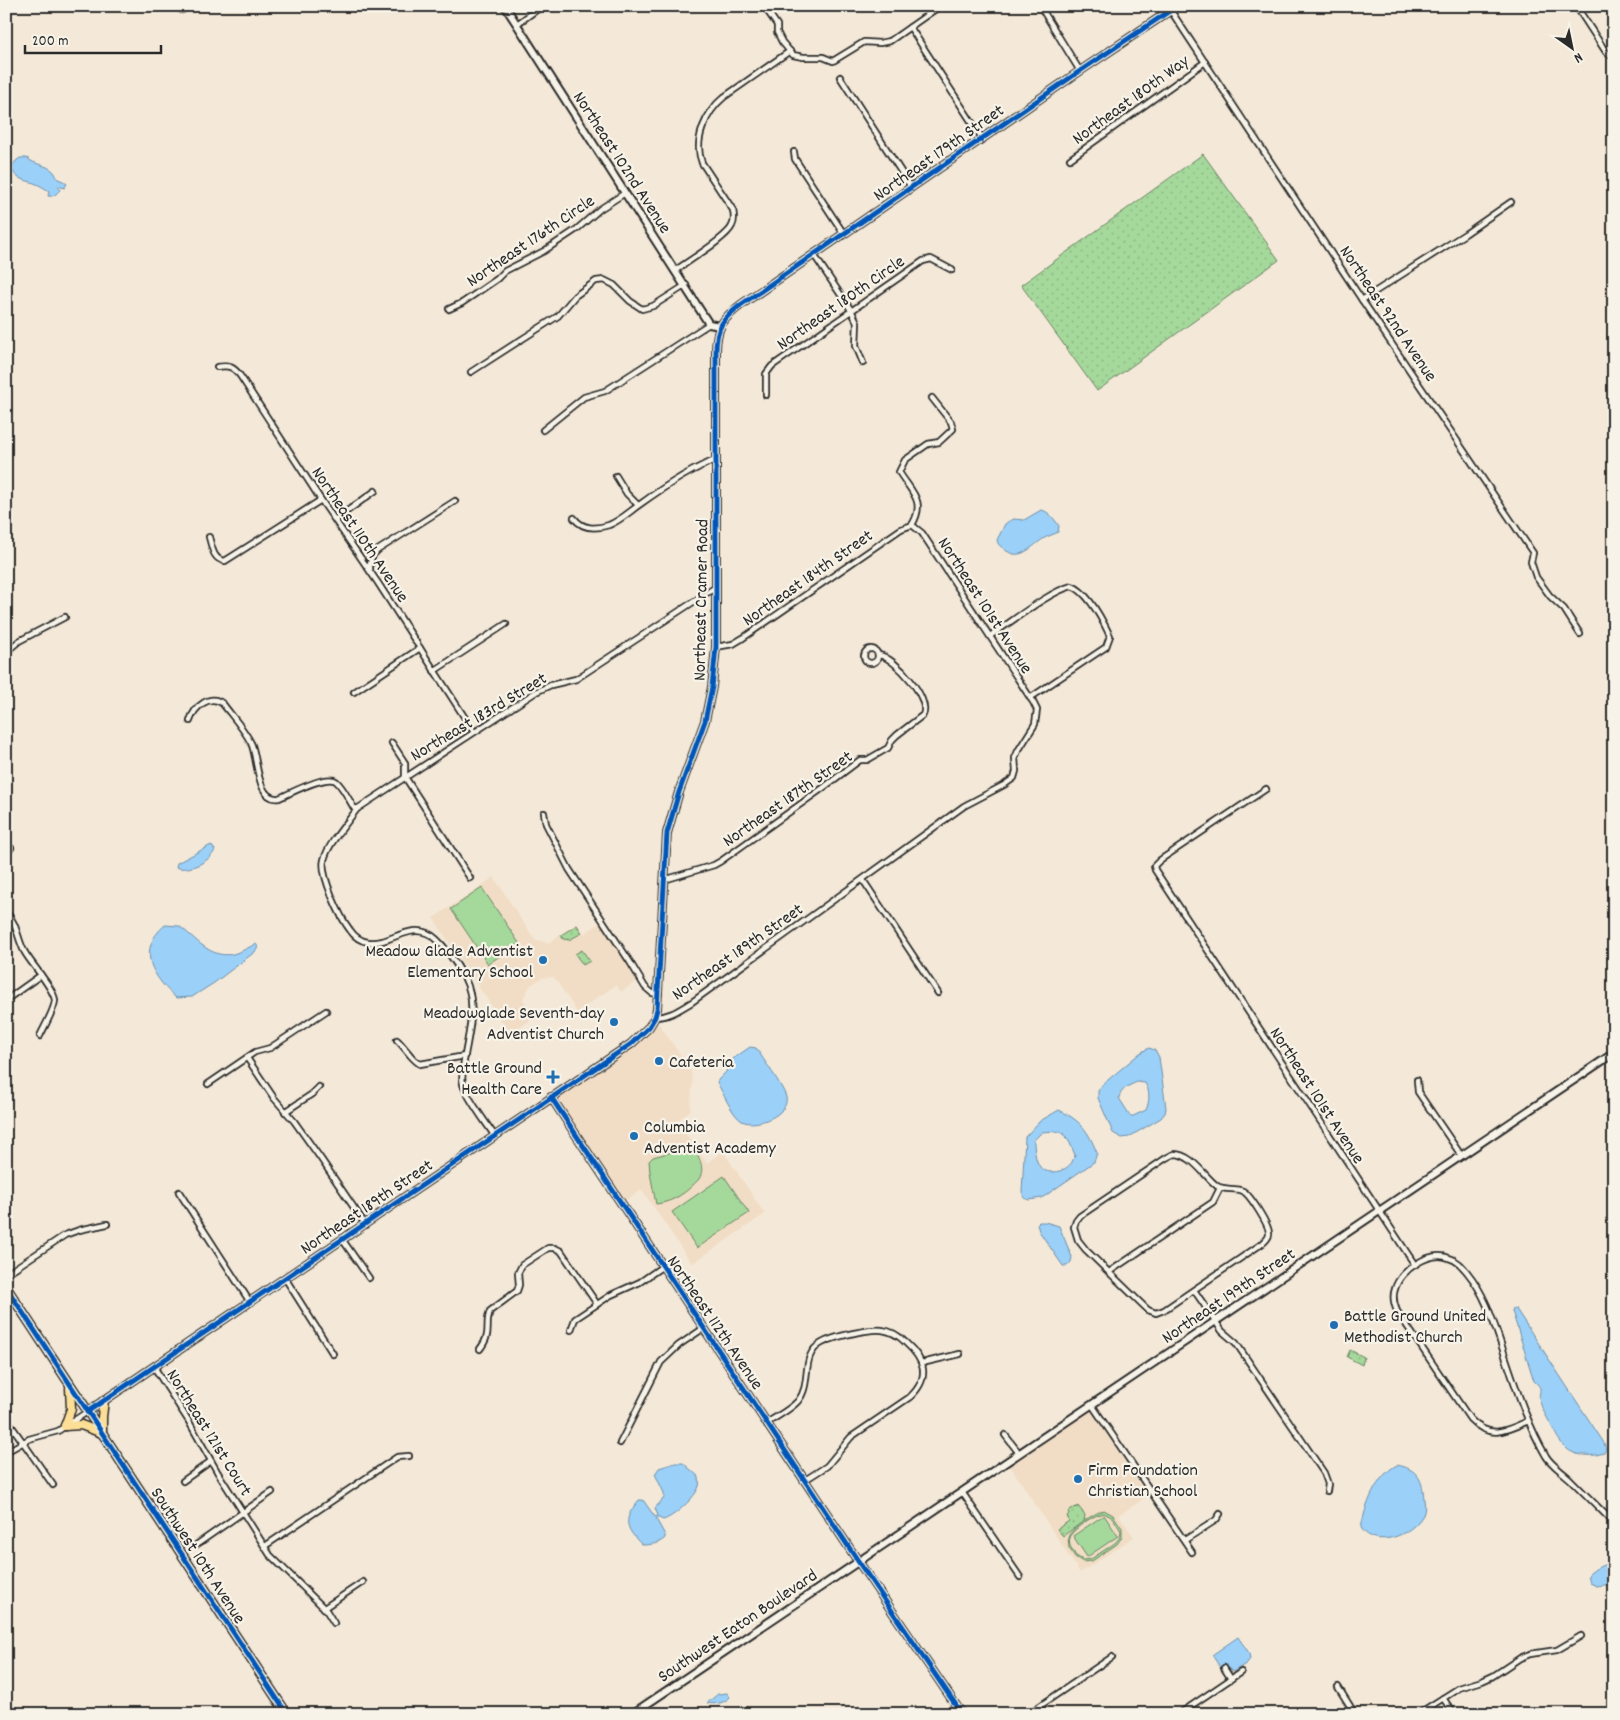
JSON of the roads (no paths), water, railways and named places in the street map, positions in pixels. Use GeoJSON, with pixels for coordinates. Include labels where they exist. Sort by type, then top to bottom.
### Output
{"type":"FeatureCollection","features":[{"type":"Feature","properties":{"kind":"highway","name":"Southwest 10th Avenue"},"geometry":{"type":"LineString","coordinates":[[6,1287],[287,1714]]}},
{"type":"Feature","properties":{"kind":"highway"},"geometry":{"type":"LineString","coordinates":[[70,1386],[72,1408],[65,1426],[78,1425],[102,1433],[104,1400]]}},
{"type":"Feature","properties":{"kind":"street"},"geometry":{"type":"LineString","coordinates":[[174,6],[182,10],[191,7]]}},
{"type":"Feature","properties":{"kind":"street","name":"Northeast 102nd Avenue"},"geometry":{"type":"LineString","coordinates":[[506,6],[710,324]]}},
{"type":"Feature","properties":{"kind":"street"},"geometry":{"type":"LineString","coordinates":[[517,24],[542,6]]}},
{"type":"Feature","properties":{"kind":"street"},"geometry":{"type":"LineString","coordinates":[[764,6],[777,24],[777,32],[782,42],[794,55],[823,57],[833,61],[864,42],[885,42],[940,6]]}},
{"type":"Feature","properties":{"kind":"street"},"geometry":{"type":"LineString","coordinates":[[1040,6],[1080,71]]}},
{"type":"Feature","properties":{"kind":"street","name":"Northeast 179th Street"},"geometry":{"type":"LineString","coordinates":[[720,326],[730,313],[742,304],[1169,8],[1177,6]]}},
{"type":"Feature","properties":{"kind":"street"},"geometry":{"type":"LineString","coordinates":[[1576,6],[1606,52],[1614,56]]}},
{"type":"Feature","properties":{"kind":"street","name":"Northeast 92nd Avenue"},"geometry":{"type":"LineString","coordinates":[[1169,8],[1362,300],[1533,553],[1531,562],[1536,577],[1554,601],[1564,609],[1580,634]]}},
{"type":"Feature","properties":{"kind":"street"},"geometry":{"type":"LineString","coordinates":[[910,27],[982,138]]}},
{"type":"Feature","properties":{"kind":"street"},"geometry":{"type":"LineString","coordinates":[[676,270],[726,235],[732,226],[734,218],[733,210],[702,163],[699,155],[699,139],[710,112],[714,105],[790,51]]}},
{"type":"Feature","properties":{"kind":"street","name":"Northeast 180th Way"},"geometry":{"type":"LineString","coordinates":[[1070,159],[1205,62]]}},
{"type":"Feature","properties":{"kind":"street"},"geometry":{"type":"LineString","coordinates":[[840,77],[911,187]]}},
{"type":"Feature","properties":{"kind":"street"},"geometry":{"type":"LineString","coordinates":[[794,152],[795,159],[844,234]]}},
{"type":"Feature","properties":{"kind":"street","name":"Northeast 176th Circle"},"geometry":{"type":"LineString","coordinates":[[449,309],[462,303],[498,279],[505,271],[544,251],[577,229],[600,209],[625,193]]}},
{"type":"Feature","properties":{"kind":"street"},"geometry":{"type":"LineString","coordinates":[[1362,300],[1511,202]]}},
{"type":"Feature","properties":{"kind":"street"},"geometry":{"type":"LineString","coordinates":[[814,254],[857,322],[856,346],[863,363]]}},
{"type":"Feature","properties":{"kind":"street","name":"Northeast 180th Circle"},"geometry":{"type":"LineString","coordinates":[[766,394],[765,378],[769,369],[851,310],[926,260],[933,259],[952,270]]}},
{"type":"Feature","properties":{"kind":"street"},"geometry":{"type":"LineString","coordinates":[[471,372],[558,316],[575,296],[596,281],[604,280],[614,285],[630,301],[642,309],[653,306],[686,285]]}},
{"type":"Feature","properties":{"kind":"street"},"geometry":{"type":"LineString","coordinates":[[543,430],[584,397],[605,391],[710,324],[720,326]]}},
{"type":"Feature","properties":{"kind":"street","name":"Northeast Cramer Road"},"geometry":{"type":"LineString","coordinates":[[655,1017],[659,994],[667,833],[676,799],[705,721],[712,687],[716,647],[716,351],[717,334],[720,326]]}},
{"type":"Feature","properties":{"kind":"street","name":"Northeast 110th Avenue"},"geometry":{"type":"LineString","coordinates":[[217,367],[225,365],[234,368],[336,519],[474,732]]}},
{"type":"Feature","properties":{"kind":"street"},"geometry":{"type":"LineString","coordinates":[[912,525],[917,516],[919,503],[899,472],[900,466],[905,460],[928,444],[939,442],[953,429],[951,422],[932,398]]}},
{"type":"Feature","properties":{"kind":"street"},"geometry":{"type":"LineString","coordinates":[[574,518],[584,527],[599,527],[618,521],[638,505],[683,477],[716,460]]}},
{"type":"Feature","properties":{"kind":"street"},"geometry":{"type":"LineString","coordinates":[[616,476],[627,494],[638,505]]}},
{"type":"Feature","properties":{"kind":"street"},"geometry":{"type":"LineString","coordinates":[[336,519],[375,491]]}},
{"type":"Feature","properties":{"kind":"street"},"geometry":{"type":"LineString","coordinates":[[209,537],[215,556],[224,562],[322,500]]}},
{"type":"Feature","properties":{"kind":"street"},"geometry":{"type":"LineString","coordinates":[[370,571],[372,555],[378,550],[455,501]]}},
{"type":"Feature","properties":{"kind":"street","name":"Northeast 101st Avenue"},"geometry":{"type":"LineString","coordinates":[[912,525],[922,533],[1032,700]]}},
{"type":"Feature","properties":{"kind":"street","name":"Northeast 184th Street"},"geometry":{"type":"LineString","coordinates":[[716,647],[733,644],[743,638],[901,529],[912,525]]}},
{"type":"Feature","properties":{"kind":"street"},"geometry":{"type":"LineString","coordinates":[[990,636],[1059,591],[1072,586],[1078,588],[1104,624],[1110,636],[1106,647],[1032,700]]}},
{"type":"Feature","properties":{"kind":"street","name":"Northeast 183rd Street"},"geometry":{"type":"LineString","coordinates":[[357,809],[537,692],[551,685],[576,679],[716,587]]}},
{"type":"Feature","properties":{"kind":"street"},"geometry":{"type":"LineString","coordinates":[[6,652],[19,641],[65,618]]}},
{"type":"Feature","properties":{"kind":"street"},"geometry":{"type":"LineString","coordinates":[[434,672],[506,624]]}},
{"type":"Feature","properties":{"kind":"street"},"geometry":{"type":"LineString","coordinates":[[354,692],[420,648]]}},
{"type":"Feature","properties":{"kind":"street","name":"Northeast 187th Street"},"geometry":{"type":"LineString","coordinates":[[664,880],[714,865],[721,861],[860,760],[867,760],[888,748],[897,734],[923,715],[925,707],[910,679],[897,665],[879,655]]}},
{"type":"Feature","properties":{"kind":"street"},"geometry":{"type":"LineString","coordinates":[[190,721],[198,707],[210,700],[218,700],[251,742],[259,775],[268,796],[280,798],[320,781],[331,779],[337,783],[354,808],[357,809],[330,847],[324,859],[323,872],[332,894],[350,931],[360,939],[368,942],[377,942],[406,932],[418,931],[433,935],[440,942],[462,975],[470,993],[471,1015],[463,1085],[494,1136]]}},
{"type":"Feature","properties":{"kind":"street","name":"Northeast 189th Street"},"geometry":{"type":"LineString","coordinates":[[87,1412],[638,1039],[655,1017],[664,1017],[672,1014],[692,1002],[964,806],[1012,780],[1015,775],[1015,758],[1035,724],[1037,710],[1032,700]]}},
{"type":"Feature","properties":{"kind":"street"},"geometry":{"type":"LineString","coordinates":[[392,743],[405,763],[405,777],[470,878]]}},
{"type":"Feature","properties":{"kind":"street","name":"Northeast 101st Avenue"},"geometry":{"type":"LineString","coordinates":[[1266,789],[1160,860],[1154,866],[1155,870],[1415,1266]]}},
{"type":"Feature","properties":{"kind":"street"},"geometry":{"type":"LineString","coordinates":[[544,813],[546,824],[569,870],[645,987],[652,993],[659,994]]}},
{"type":"Feature","properties":{"kind":"street"},"geometry":{"type":"LineString","coordinates":[[6,855],[11,848]]}},
{"type":"Feature","properties":{"kind":"street"},"geometry":{"type":"LineString","coordinates":[[863,880],[938,993]]}},
{"type":"Feature","properties":{"kind":"street"},"geometry":{"type":"LineString","coordinates":[[6,912],[16,927],[23,950],[55,999],[53,1009],[40,1036]]}},
{"type":"Feature","properties":{"kind":"street"},"geometry":{"type":"LineString","coordinates":[[6,1000],[40,975]]}},
{"type":"Feature","properties":{"kind":"street"},"geometry":{"type":"LineString","coordinates":[[208,1084],[255,1052],[270,1048],[326,1011]]}},
{"type":"Feature","properties":{"kind":"street"},"geometry":{"type":"LineString","coordinates":[[397,1040],[405,1047],[414,1061],[420,1064],[465,1056]]}},
{"type":"Feature","properties":{"kind":"street","name":"Northeast 199th Street"},"geometry":{"type":"LineString","coordinates":[[858,1561],[1613,1054]]}},
{"type":"Feature","properties":{"kind":"street"},"geometry":{"type":"LineString","coordinates":[[247,1058],[321,1159],[364,1224]]}},
{"type":"Feature","properties":{"kind":"street"},"geometry":{"type":"LineString","coordinates":[[1417,1080],[1418,1092],[1461,1156]]}},
{"type":"Feature","properties":{"kind":"street"},"geometry":{"type":"LineString","coordinates":[[285,1112],[319,1088]]}},
{"type":"Feature","properties":{"kind":"street","name":"Northeast 112th Avenue"},"geometry":{"type":"LineString","coordinates":[[551,1097],[858,1561],[962,1714]]}},
{"type":"Feature","properties":{"kind":"street"},"geometry":{"type":"LineString","coordinates":[[1174,1154],[1186,1157],[1220,1188],[1237,1189],[1246,1194],[1268,1226],[1268,1239],[1164,1310],[1156,1313],[1148,1310],[1078,1240],[1074,1226],[1080,1216],[1174,1154]]}},
{"type":"Feature","properties":{"kind":"street"},"geometry":{"type":"LineString","coordinates":[[1109,1272],[1213,1202],[1220,1188]]}},
{"type":"Feature","properties":{"kind":"street"},"geometry":{"type":"LineString","coordinates":[[179,1192],[250,1302]]}},
{"type":"Feature","properties":{"kind":"street"},"geometry":{"type":"LineString","coordinates":[[6,1274],[65,1235],[107,1224]]}},
{"type":"Feature","properties":{"kind":"street"},"geometry":{"type":"LineString","coordinates":[[342,1239],[369,1278]]}},
{"type":"Feature","properties":{"kind":"street"},"geometry":{"type":"LineString","coordinates":[[480,1349],[488,1336],[489,1314],[494,1307],[517,1291],[520,1267],[545,1250],[555,1248],[562,1252],[597,1304]]}},
{"type":"Feature","properties":{"kind":"street"},"geometry":{"type":"LineString","coordinates":[[1528,1422],[1509,1430],[1495,1432],[1482,1429],[1470,1419],[1394,1305],[1394,1293],[1402,1276],[1432,1257],[1444,1256],[1456,1261],[1472,1279],[1483,1297],[1491,1316],[1528,1422],[1547,1458],[1614,1522]]}},
{"type":"Feature","properties":{"kind":"street"},"geometry":{"type":"LineString","coordinates":[[571,1330],[576,1319],[597,1304],[616,1292],[640,1282],[663,1266]]}},
{"type":"Feature","properties":{"kind":"street"},"geometry":{"type":"LineString","coordinates":[[285,1278],[333,1354]]}},
{"type":"Feature","properties":{"kind":"street"},"geometry":{"type":"LineString","coordinates":[[1194,1290],[1222,1331],[1236,1343],[1324,1473],[1328,1484],[1327,1491]]}},
{"type":"Feature","properties":{"kind":"street"},"geometry":{"type":"LineString","coordinates":[[620,1442],[660,1362],[679,1345],[704,1328]]}},
{"type":"Feature","properties":{"kind":"street"},"geometry":{"type":"LineString","coordinates":[[767,1423],[798,1401],[804,1391],[807,1362],[815,1348],[821,1343],[873,1330],[884,1330],[894,1333],[913,1349],[922,1363],[924,1372],[919,1389],[851,1437],[844,1443],[827,1466],[805,1480]]}},
{"type":"Feature","properties":{"kind":"street"},"geometry":{"type":"LineString","coordinates":[[922,1363],[960,1354]]}},
{"type":"Feature","properties":{"kind":"street","name":"Northeast 121st Court"},"geometry":{"type":"LineString","coordinates":[[154,1367],[272,1558],[324,1608],[334,1622]]}},
{"type":"Feature","properties":{"kind":"street"},"geometry":{"type":"LineString","coordinates":[[1092,1405],[1192,1552]]}},
{"type":"Feature","properties":{"kind":"street"},"geometry":{"type":"LineString","coordinates":[[6,1452],[22,1441],[58,1431],[87,1412]]}},
{"type":"Feature","properties":{"kind":"street"},"geometry":{"type":"LineString","coordinates":[[7,1418],[53,1486]]}},
{"type":"Feature","properties":{"kind":"street"},"geometry":{"type":"LineString","coordinates":[[1005,1436],[1019,1453]]}},
{"type":"Feature","properties":{"kind":"street"},"geometry":{"type":"LineString","coordinates":[[265,1546],[397,1457],[408,1456]]}},
{"type":"Feature","properties":{"kind":"street"},"geometry":{"type":"LineString","coordinates":[[183,1480],[211,1461]]}},
{"type":"Feature","properties":{"kind":"street"},"geometry":{"type":"LineString","coordinates":[[196,1545],[272,1492]]}},
{"type":"Feature","properties":{"kind":"street"},"geometry":{"type":"LineString","coordinates":[[962,1492],[1020,1577]]}},
{"type":"Feature","properties":{"kind":"street"},"geometry":{"type":"LineString","coordinates":[[1185,1540],[1216,1520],[1220,1514]]}},
{"type":"Feature","properties":{"kind":"street","name":"Southwest Eaton Boulevard"},"geometry":{"type":"LineString","coordinates":[[632,1714],[858,1561]]}},
{"type":"Feature","properties":{"kind":"street"},"geometry":{"type":"LineString","coordinates":[[324,1608],[364,1582]]}},
{"type":"Feature","properties":{"kind":"street"},"geometry":{"type":"LineString","coordinates":[[1418,1714],[1465,1685],[1487,1679],[1520,1658],[1530,1654],[1557,1650],[1581,1636]]}},
{"type":"Feature","properties":{"kind":"street"},"geometry":{"type":"LineString","coordinates":[[1028,1714],[1112,1657]]}},
{"type":"Feature","properties":{"kind":"street"},"geometry":{"type":"LineString","coordinates":[[1224,1668],[1231,1679]]}},
{"type":"Feature","properties":{"kind":"street"},"geometry":{"type":"LineString","coordinates":[[1179,1714],[1241,1672]]}},
{"type":"Feature","properties":{"kind":"street"},"geometry":{"type":"LineString","coordinates":[[1338,1687],[1355,1714]]}},
{"type":"Feature","properties":{"kind":"street"},"geometry":{"type":"LineString","coordinates":[[1443,1698],[1454,1714]]}},
{"type":"Feature","properties":{"kind":"water"},"geometry":{"type":"Polygon","coordinates":[[[20,158],[27,158],[48,167],[58,179],[67,184],[64,188],[58,186],[60,190],[57,193],[53,196],[48,196],[49,191],[15,174],[11,167],[20,158]]]}},
{"type":"Feature","properties":{"kind":"water"},"geometry":{"type":"Polygon","coordinates":[[[1041,510],[1049,514],[1056,521],[1059,526],[1058,532],[1020,554],[1010,553],[999,545],[997,540],[1005,524],[1014,519],[1024,520],[1041,510]]]}},
{"type":"Feature","properties":{"kind":"water"},"geometry":{"type":"Polygon","coordinates":[[[211,845],[215,850],[204,862],[192,867],[176,867],[177,863],[211,845]]]}},
{"type":"Feature","properties":{"kind":"water"},"geometry":{"type":"Polygon","coordinates":[[[165,925],[179,926],[210,951],[225,955],[242,951],[256,944],[258,947],[256,951],[214,983],[192,997],[176,998],[167,990],[154,972],[149,953],[156,934],[165,925]]]}},
{"type":"Feature","properties":{"kind":"water"},"geometry":{"type":"Polygon","coordinates":[[[750,1047],[756,1048],[786,1097],[783,1109],[770,1118],[755,1123],[748,1123],[738,1118],[731,1109],[717,1082],[726,1072],[729,1063],[750,1047]]]}},
{"type":"Feature","properties":{"kind":"water"},"geometry":{"type":"Polygon","coordinates":[[[1149,1048],[1155,1050],[1159,1057],[1166,1108],[1165,1113],[1161,1118],[1129,1137],[1122,1138],[1113,1133],[1098,1098],[1098,1091],[1102,1085],[1140,1053],[1149,1048]],[[1134,1083],[1121,1092],[1119,1098],[1131,1117],[1146,1110],[1149,1096],[1145,1083],[1134,1083]]]}},
{"type":"Feature","properties":{"kind":"water"},"geometry":{"type":"Polygon","coordinates":[[[1059,1110],[1067,1114],[1087,1132],[1097,1153],[1094,1162],[1042,1198],[1029,1200],[1024,1198],[1022,1192],[1025,1137],[1040,1121],[1059,1110]],[[1055,1131],[1042,1132],[1034,1140],[1037,1161],[1043,1170],[1057,1172],[1066,1168],[1072,1162],[1075,1155],[1063,1133],[1055,1131]]]}},
{"type":"Feature","properties":{"kind":"water"},"geometry":{"type":"Polygon","coordinates":[[[1039,1222],[1059,1226],[1072,1257],[1071,1262],[1067,1266],[1063,1266],[1039,1231],[1037,1224],[1039,1222]]]}},
{"type":"Feature","properties":{"kind":"water"},"geometry":{"type":"Polygon","coordinates":[[[1513,1308],[1516,1309],[1604,1443],[1606,1449],[1604,1453],[1593,1455],[1578,1454],[1567,1449],[1559,1440],[1541,1405],[1539,1398],[1540,1389],[1534,1381],[1512,1311],[1513,1308]]]}},
{"type":"Feature","properties":{"kind":"water"},"geometry":{"type":"Polygon","coordinates":[[[675,1463],[683,1463],[699,1477],[699,1486],[694,1496],[678,1511],[663,1520],[656,1519],[665,1538],[654,1544],[642,1545],[629,1528],[628,1518],[630,1513],[639,1500],[643,1500],[655,1517],[658,1516],[655,1508],[664,1498],[664,1493],[655,1474],[659,1468],[675,1463]]]}},
{"type":"Feature","properties":{"kind":"water"},"geometry":{"type":"Polygon","coordinates":[[[1397,1465],[1410,1469],[1421,1481],[1425,1506],[1424,1513],[1411,1529],[1403,1534],[1384,1539],[1375,1538],[1368,1535],[1361,1528],[1365,1510],[1377,1484],[1383,1476],[1397,1465]]]}},
{"type":"Feature","properties":{"kind":"water"},"geometry":{"type":"Polygon","coordinates":[[[1614,1562],[1614,1584],[1596,1586],[1590,1582],[1588,1575],[1600,1567],[1614,1562]]]}},
{"type":"Feature","properties":{"kind":"water"},"geometry":{"type":"Polygon","coordinates":[[[1238,1637],[1249,1653],[1250,1659],[1233,1672],[1227,1667],[1222,1670],[1212,1655],[1238,1637]]]}},
{"type":"Feature","properties":{"kind":"water"},"geometry":{"type":"Polygon","coordinates":[[[727,1693],[730,1697],[726,1701],[716,1704],[707,1703],[718,1694],[727,1693]]]}},
{"type":"Feature","properties":{"kind":"place","name":"Meadow Glade Adventist Elementary School"},"geometry":{"type":"Point","coordinates":[543,960]}},
{"type":"Feature","properties":{"kind":"place","name":"Meadowglade Seventh-day Adventist Church"},"geometry":{"type":"Point","coordinates":[614,1022]}},
{"type":"Feature","properties":{"kind":"place","name":"Cafeteria"},"geometry":{"type":"Point","coordinates":[659,1061]}},
{"type":"Feature","properties":{"kind":"place","name":"Battle Ground Health Care"},"geometry":{"type":"Point","coordinates":[553,1077]}},
{"type":"Feature","properties":{"kind":"place","name":"Columbia Adventist Academy"},"geometry":{"type":"Point","coordinates":[634,1136]}},
{"type":"Feature","properties":{"kind":"place","name":"Battle Ground United Methodist Church"},"geometry":{"type":"Point","coordinates":[1334,1325]}},
{"type":"Feature","properties":{"kind":"place","name":"Firm Foundation Christian School"},"geometry":{"type":"Point","coordinates":[1078,1479]}}]}
